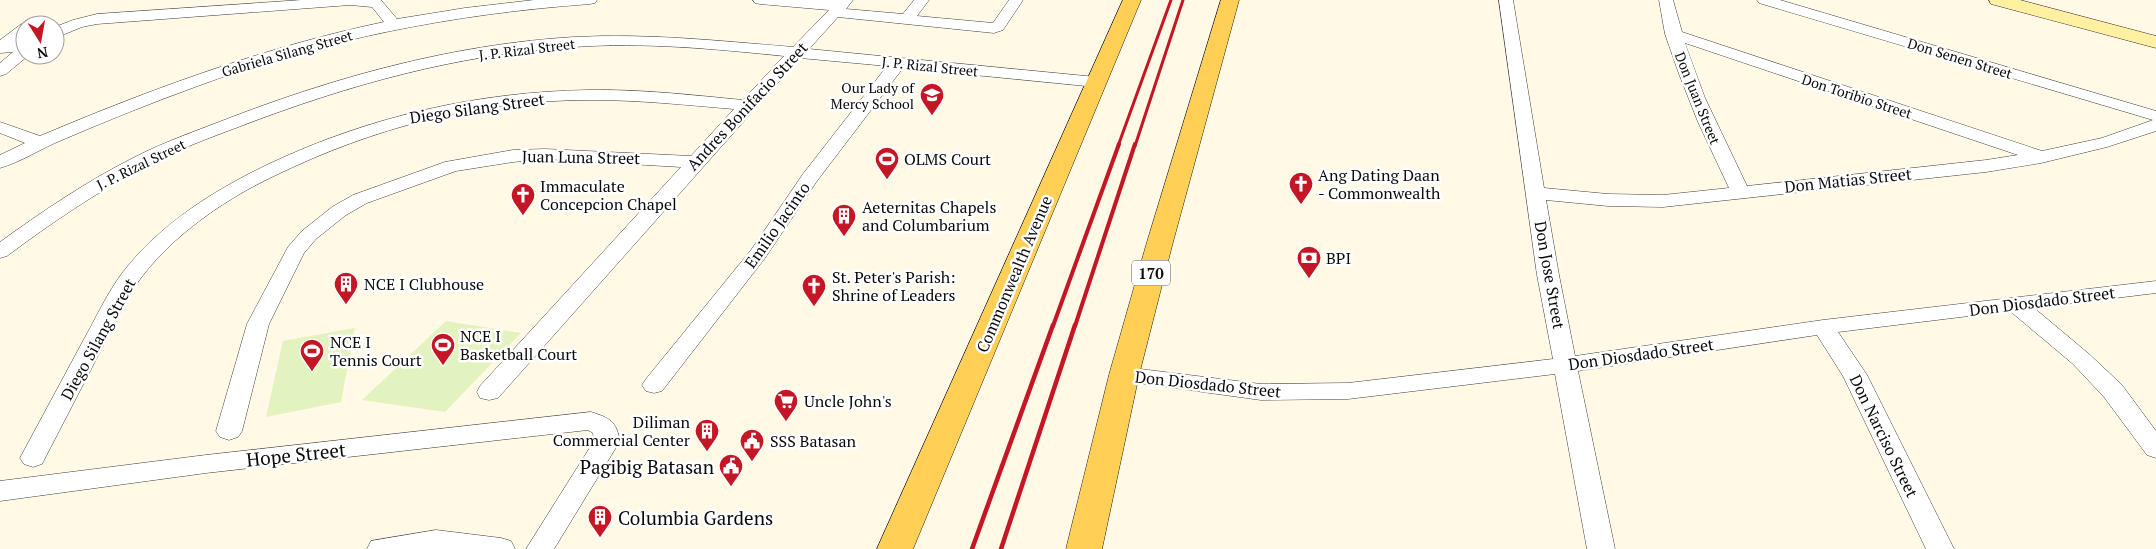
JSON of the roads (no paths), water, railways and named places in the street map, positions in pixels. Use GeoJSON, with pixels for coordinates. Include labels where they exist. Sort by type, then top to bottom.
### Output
{"type":"FeatureCollection","features":[{"type":"Feature","properties":{"kind":"main road","name":"Commonwealth Avenue"},"geometry":{"type":"LineString","coordinates":[[895,549],[1132,0]]}},
{"type":"Feature","properties":{"kind":"main road","name":"170"},"geometry":{"type":"LineString","coordinates":[[1084,549],[1124,375],[1160,242],[1230,0]]}},
{"type":"Feature","properties":{"kind":"main road"},"geometry":{"type":"LineString","coordinates":[[1998,0],[2156,42]]}},
{"type":"Feature","properties":{"kind":"street","name":"Gabriela Silang Street"},"geometry":{"type":"LineString","coordinates":[[0,162],[39,142],[169,90],[220,72],[348,35],[393,24],[516,6],[590,0]]}},
{"type":"Feature","properties":{"kind":"street"},"geometry":{"type":"LineString","coordinates":[[760,0],[840,6],[908,18],[998,27],[1016,0]]}},
{"type":"Feature","properties":{"kind":"street"},"geometry":{"type":"LineString","coordinates":[[908,18],[922,0]]}},
{"type":"Feature","properties":{"kind":"street","name":"Don Jose Street"},"geometry":{"type":"LineString","coordinates":[[1506,0],[1548,275],[1601,549]]}},
{"type":"Feature","properties":{"kind":"street","name":"Don Juan Street"},"geometry":{"type":"LineString","coordinates":[[1666,0],[1673,34],[1703,114],[1740,192]]}},
{"type":"Feature","properties":{"kind":"street","name":"Don Senen Street"},"geometry":{"type":"LineString","coordinates":[[1764,0],[2156,116]]}},
{"type":"Feature","properties":{"kind":"street"},"geometry":{"type":"LineString","coordinates":[[65,29],[97,18],[350,1],[376,3],[393,24]]}},
{"type":"Feature","properties":{"kind":"street","name":"Andres Bonifacio Street"},"geometry":{"type":"LineString","coordinates":[[488,392],[795,52],[840,6]]}},
{"type":"Feature","properties":{"kind":"street"},"geometry":{"type":"LineString","coordinates":[[65,24],[78,23]]}},
{"type":"Feature","properties":{"kind":"street","name":"Don Toribio Street"},"geometry":{"type":"LineString","coordinates":[[1673,34],[2041,157]]}},
{"type":"Feature","properties":{"kind":"street"},"geometry":{"type":"LineString","coordinates":[[15,36],[0,48],[15,49]]}},
{"type":"Feature","properties":{"kind":"street","name":"J. P. Rizal Street"},"geometry":{"type":"LineString","coordinates":[[0,252],[89,190],[161,151],[294,100],[390,72],[484,53],[575,42],[661,42],[795,52],[1096,82]]}},
{"type":"Feature","properties":{"kind":"street"},"geometry":{"type":"LineString","coordinates":[[0,71],[15,58]]}},
{"type":"Feature","properties":{"kind":"street","name":"Emilio Jacinto"},"geometry":{"type":"LineString","coordinates":[[654,385],[758,254],[810,178],[898,63]]}},
{"type":"Feature","properties":{"kind":"street","name":"Diego Silang Street"},"geometry":{"type":"LineString","coordinates":[[33,458],[117,299],[135,271],[182,227],[223,195],[282,164],[315,148],[393,121],[445,110],[519,99],[562,96],[636,96],[747,105]]}},
{"type":"Feature","properties":{"kind":"street","name":"Don Matias Street"},"geometry":{"type":"LineString","coordinates":[[1536,193],[1638,202],[1986,166],[2041,157],[2107,142],[2156,125]]}},
{"type":"Feature","properties":{"kind":"street"},"geometry":{"type":"LineString","coordinates":[[3,130],[39,142]]}},
{"type":"Feature","properties":{"kind":"street","name":"Juan Luna Street"},"geometry":{"type":"LineString","coordinates":[[229,431],[258,324],[295,251],[309,235],[339,211],[360,198],[452,166],[514,156],[545,154],[696,162]]}},
{"type":"Feature","properties":{"kind":"street","name":"Don Diosdado Street"},"geometry":{"type":"LineString","coordinates":[[1124,375],[1261,392],[1348,391],[1566,365],[1823,327],[2156,287]]}},
{"type":"Feature","properties":{"kind":"street"},"geometry":{"type":"LineString","coordinates":[[2015,304],[2082,359],[2113,392],[2156,449]]}},
{"type":"Feature","properties":{"kind":"street","name":"Don Narciso Street"},"geometry":{"type":"LineString","coordinates":[[1823,327],[1855,375],[1940,549]]}},
{"type":"Feature","properties":{"kind":"street","name":"Hope Street"},"geometry":{"type":"LineString","coordinates":[[0,491],[206,464],[592,421],[605,428],[607,441],[540,549]]}},
{"type":"Feature","properties":{"kind":"street"},"geometry":{"type":"LineString","coordinates":[[381,549],[436,541],[501,549]]}},
{"type":"Feature","properties":{"kind":"railway"},"geometry":{"type":"LineString","coordinates":[[1118,146],[1171,0]]}},
{"type":"Feature","properties":{"kind":"railway"},"geometry":{"type":"LineString","coordinates":[[1135,146],[1183,0]]}},
{"type":"Feature","properties":{"kind":"railway"},"geometry":{"type":"LineString","coordinates":[[1053,326],[1119,144]]}},
{"type":"Feature","properties":{"kind":"railway"},"geometry":{"type":"LineString","coordinates":[[1075,326],[1135,144]]}},
{"type":"Feature","properties":{"kind":"railway"},"geometry":{"type":"LineString","coordinates":[[972,549],[1053,325]]}},
{"type":"Feature","properties":{"kind":"railway"},"geometry":{"type":"LineString","coordinates":[[1001,549],[1075,325]]}},
{"type":"Feature","properties":{"kind":"place","name":"Our Lady of Mercy School"},"geometry":{"type":"Point","coordinates":[932,116]}},
{"type":"Feature","properties":{"kind":"place","name":"OLMS Court"},"geometry":{"type":"Point","coordinates":[887,180]}},
{"type":"Feature","properties":{"kind":"place","name":"Ang Dating Daan - Commonwealth"},"geometry":{"type":"Point","coordinates":[1301,205]}},
{"type":"Feature","properties":{"kind":"place","name":"Immaculate Concepcion Chapel"},"geometry":{"type":"Point","coordinates":[523,216]}},
{"type":"Feature","properties":{"kind":"place","name":"Aeternitas Chapels and Columbarium"},"geometry":{"type":"Point","coordinates":[844,237]}},
{"type":"Feature","properties":{"kind":"place","name":"BPI"},"geometry":{"type":"Point","coordinates":[1309,279]}},
{"type":"Feature","properties":{"kind":"place","name":"NCE I Clubhouse"},"geometry":{"type":"Point","coordinates":[346,305]}},
{"type":"Feature","properties":{"kind":"place","name":"St. Peter's Parish: Shrine of Leaders"},"geometry":{"type":"Point","coordinates":[814,307]}},
{"type":"Feature","properties":{"kind":"place","name":"NCE I Basketball Court"},"geometry":{"type":"Point","coordinates":[443,366]}},
{"type":"Feature","properties":{"kind":"place","name":"NCE I Tennis Court"},"geometry":{"type":"Point","coordinates":[312,372]}},
{"type":"Feature","properties":{"kind":"place","name":"Uncle John's"},"geometry":{"type":"Point","coordinates":[786,422]}},
{"type":"Feature","properties":{"kind":"place","name":"Diliman Commercial Center"},"geometry":{"type":"Point","coordinates":[707,452]}},
{"type":"Feature","properties":{"kind":"place","name":"SSS Batasan"},"geometry":{"type":"Point","coordinates":[752,462]}},
{"type":"Feature","properties":{"kind":"place","name":"Pagibig Batasan"},"geometry":{"type":"Point","coordinates":[731,487]}},
{"type":"Feature","properties":{"kind":"place","name":"Columbia Gardens"},"geometry":{"type":"Point","coordinates":[600,538]}}]}
